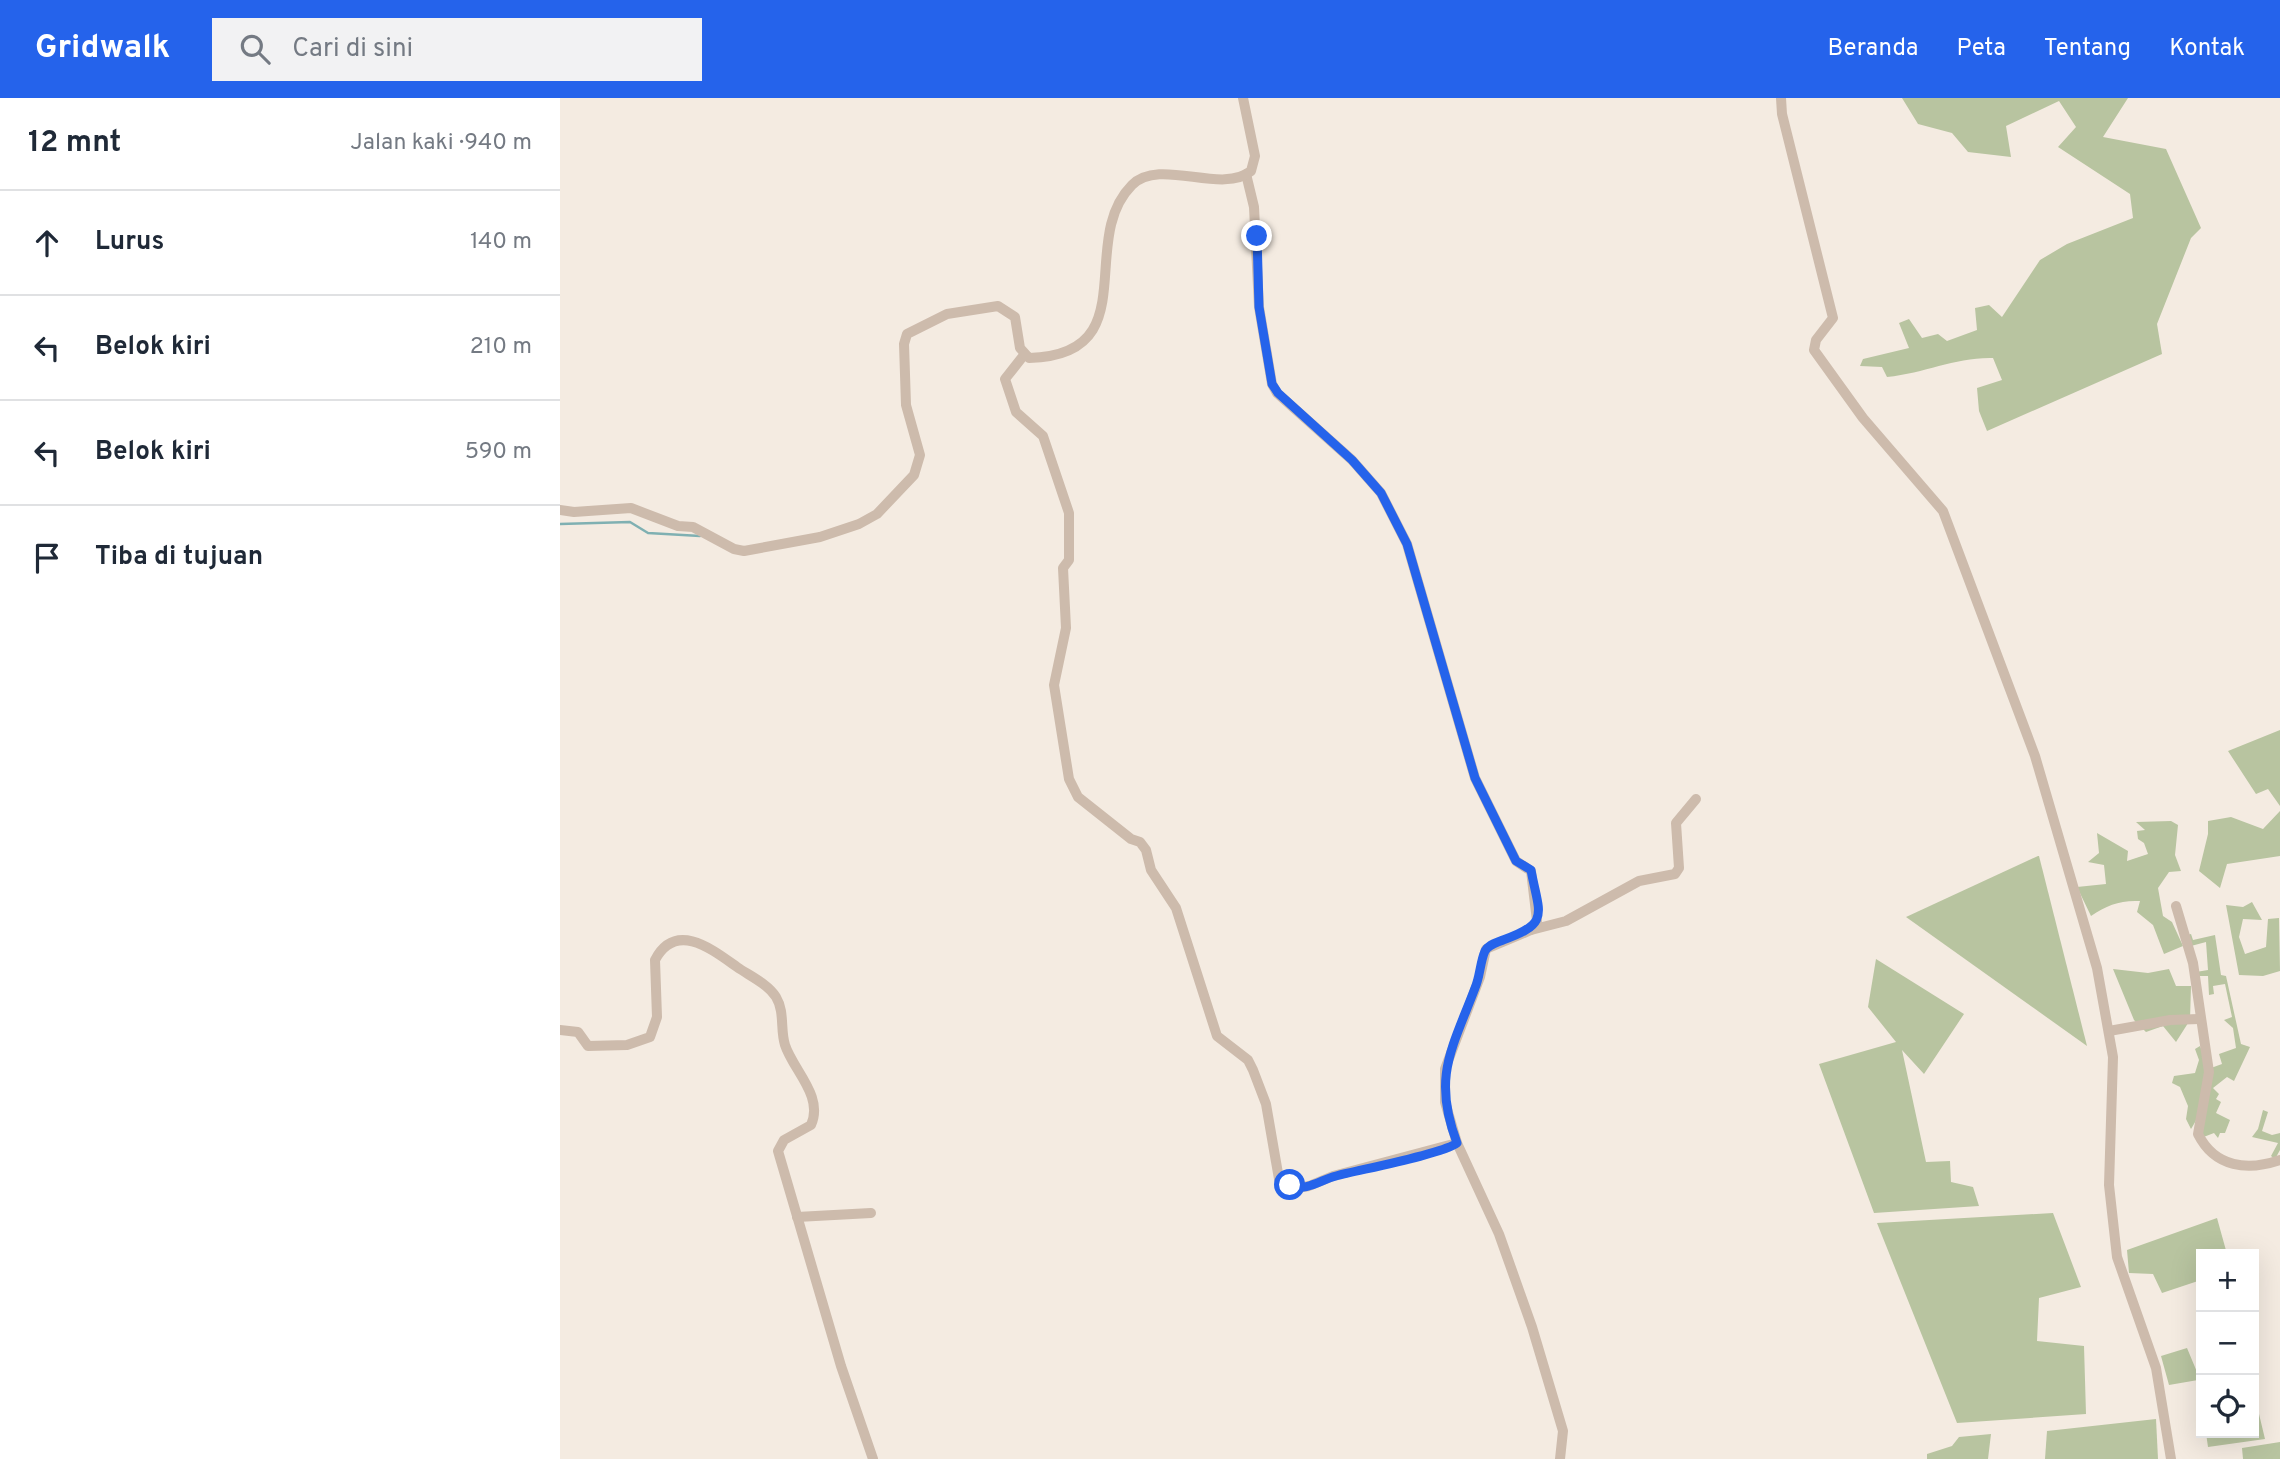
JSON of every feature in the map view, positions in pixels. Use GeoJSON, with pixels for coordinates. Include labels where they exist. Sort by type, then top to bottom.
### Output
{"type":"FeatureCollection","features":[{"type":"Feature","properties":{"kind":"street"},"geometry":{"type":"LineString","coordinates":[[1242,98],[1255,156],[1247,178],[1259,260],[1259,307],[1272,384],[1278,393],[1352,460],[1381,493],[1407,544],[1475,778],[1516,861],[1531,870],[1539,915],[1531,930]]}},
{"type":"Feature","properties":{"kind":"street"},"geometry":{"type":"LineString","coordinates":[[1781,98],[1782,114],[1833,318],[1816,340],[1814,349],[1863,418],[1936,500],[1949,524],[2035,756],[2093,952],[2114,1068],[2109,1196],[2118,1257],[2156,1368],[2171,1459]]}},
{"type":"Feature","properties":{"kind":"street"},"geometry":{"type":"LineString","coordinates":[[1247,178],[1154,174],[1131,185],[1112,218],[1098,324],[1075,346],[1052,355],[1021,359],[1005,379],[1019,417],[1043,436],[1070,520],[1069,559],[1063,568],[1066,628],[1054,685],[1069,779],[1078,797],[1131,839],[1140,842],[1146,850],[1151,870],[1176,908],[1217,1036],[1248,1060],[1253,1070],[1266,1104],[1279,1179],[1297,1188],[1309,1186],[1333,1176],[1457,1143]]}},
{"type":"Feature","properties":{"kind":"street"},"geometry":{"type":"LineString","coordinates":[[560,509],[574,512],[631,508],[678,526],[693,527],[734,549],[744,551],[850,530],[880,512],[919,466],[919,442],[905,405],[904,344],[907,334],[947,314],[998,306],[1015,317],[1021,359]]}},
{"type":"Feature","properties":{"kind":"street"},"geometry":{"type":"LineString","coordinates":[[1560,1459],[1563,1430],[1520,1292],[1486,1200],[1457,1143],[1445,1102],[1444,1076],[1480,977],[1483,956],[1489,946],[1531,930],[1559,924],[1639,881],[1675,874],[1679,868],[1676,823],[1696,799]]}},
{"type":"Feature","properties":{"kind":"street"},"geometry":{"type":"LineString","coordinates":[[2176,906],[2191,953],[2209,1072],[2205,1104],[2198,1128],[2201,1140],[2216,1156],[2235,1167],[2248,1168],[2280,1160]]}},
{"type":"Feature","properties":{"kind":"street"},"geometry":{"type":"LineString","coordinates":[[560,1030],[578,1032],[588,1046],[627,1045],[650,1037],[657,1017],[656,960],[667,946],[678,941],[694,940],[703,944],[767,987],[780,1005],[785,1044],[806,1081],[814,1114],[811,1125],[783,1140],[778,1147],[841,1366],[873,1459]]}},
{"type":"Feature","properties":{"kind":"street"},"geometry":{"type":"LineString","coordinates":[[2109,1031],[2170,1020],[2199,1019]]}},
{"type":"Feature","properties":{"kind":"street"},"geometry":{"type":"LineString","coordinates":[[797,1217],[871,1213]]}},
{"type":"Feature","properties":{"kind":"green space"},"geometry":{"type":"Polygon","coordinates":[[[1902,98],[2128,98],[2103,137],[2166,149],[2201,228],[2191,238],[2157,324],[2162,354],[1987,431],[1979,411],[1977,388],[2002,380],[1993,358],[1966,360],[1887,377],[1882,367],[1860,366],[1863,359],[1909,348],[1899,323],[1909,319],[1922,338],[1938,334],[1947,341],[1977,330],[1975,308],[1989,305],[2002,317],[2040,260],[2067,244],[2133,218],[2130,194],[2058,147],[2076,127],[2059,101],[2006,126],[2011,157],[1968,152],[1952,133],[1918,124],[1902,98]]]}},
{"type":"Feature","properties":{"kind":"green space"},"geometry":{"type":"Polygon","coordinates":[[[2280,730],[2280,806],[2268,789],[2256,794],[2228,751],[2280,730]]]}},
{"type":"Feature","properties":{"kind":"green space"},"geometry":{"type":"Polygon","coordinates":[[[2280,811],[2280,856],[2227,864],[2220,888],[2199,871],[2208,834],[2208,821],[2231,817],[2263,829],[2280,811]]]}},
{"type":"Feature","properties":{"kind":"green space"},"geometry":{"type":"Polygon","coordinates":[[[2171,821],[2178,825],[2175,855],[2181,871],[2169,872],[2158,888],[2163,916],[2172,922],[2183,946],[2164,954],[2153,925],[2137,912],[2140,901],[2114,904],[2091,916],[2077,887],[2106,884],[2104,865],[2088,862],[2099,853],[2097,833],[2128,851],[2127,861],[2148,854],[2144,843],[2138,839],[2137,831],[2145,830],[2136,822],[2171,821]]]}},
{"type":"Feature","properties":{"kind":"green space"},"geometry":{"type":"Polygon","coordinates":[[[2039,856],[2087,1046],[1906,917],[2039,856]]]}},
{"type":"Feature","properties":{"kind":"green space"},"geometry":{"type":"Polygon","coordinates":[[[2252,902],[2262,920],[2243,919],[2239,937],[2245,954],[2266,947],[2268,919],[2279,918],[2280,971],[2263,976],[2239,975],[2226,905],[2243,907],[2252,902]]]}},
{"type":"Feature","properties":{"kind":"green space"},"geometry":{"type":"Polygon","coordinates":[[[2191,934],[2193,940],[2215,935],[2221,975],[2226,976],[2241,1044],[2250,1047],[2234,1081],[2227,1077],[2213,1088],[2219,1094],[2216,1099],[2221,1102],[2216,1113],[2230,1120],[2225,1133],[2220,1133],[2218,1138],[2214,1133],[2201,1138],[2211,1068],[2222,1064],[2219,1054],[2236,1048],[2233,1028],[2224,1020],[2232,1017],[2225,984],[2213,986],[2214,994],[2209,995],[2208,976],[2197,976],[2196,972],[2208,970],[2206,942],[2191,946],[2187,935],[2191,934]]]}},
{"type":"Feature","properties":{"kind":"green space"},"geometry":{"type":"Polygon","coordinates":[[[1876,959],[1964,1014],[1924,1074],[1902,1050],[1926,1162],[1950,1161],[1951,1182],[1973,1187],[1979,1206],[1874,1213],[1819,1064],[1896,1042],[1868,1007],[1876,959]]]}},
{"type":"Feature","properties":{"kind":"green space"},"geometry":{"type":"Polygon","coordinates":[[[2113,969],[2148,973],[2169,969],[2176,986],[2191,986],[2190,1020],[2176,1042],[2163,1026],[2146,1032],[2134,1020],[2113,969]]]}},
{"type":"Feature","properties":{"kind":"green space"},"geometry":{"type":"Polygon","coordinates":[[[2200,1046],[2206,1089],[2201,1110],[2191,1129],[2186,1119],[2188,1106],[2180,1087],[2172,1083],[2174,1076],[2195,1073],[2199,1060],[2195,1049],[2200,1046]]]}},
{"type":"Feature","properties":{"kind":"green space"},"geometry":{"type":"Polygon","coordinates":[[[2263,1110],[2268,1112],[2262,1131],[2272,1135],[2280,1133],[2280,1150],[2275,1159],[2271,1156],[2278,1143],[2252,1137],[2258,1129],[2263,1110]]]}},
{"type":"Feature","properties":{"kind":"green space"},"geometry":{"type":"Polygon","coordinates":[[[2053,1213],[2081,1287],[2039,1298],[2037,1341],[2084,1346],[2086,1414],[1957,1423],[1877,1223],[2053,1213]]]}},
{"type":"Feature","properties":{"kind":"green space"},"geometry":{"type":"Polygon","coordinates":[[[2217,1218],[2226,1249],[2196,1249],[2196,1282],[2162,1293],[2153,1274],[2129,1273],[2127,1250],[2217,1218]]]}},
{"type":"Feature","properties":{"kind":"green space"},"geometry":{"type":"Polygon","coordinates":[[[2187,1348],[2196,1370],[2196,1380],[2169,1385],[2161,1356],[2187,1348]]]}},
{"type":"Feature","properties":{"kind":"green space"},"geometry":{"type":"Polygon","coordinates":[[[2259,1414],[2265,1439],[2208,1447],[2207,1438],[2259,1438],[2259,1414]]]}},
{"type":"Feature","properties":{"kind":"green space"},"geometry":{"type":"Polygon","coordinates":[[[2156,1419],[2158,1459],[2045,1459],[2047,1431],[2156,1419]]]}},
{"type":"Feature","properties":{"kind":"green space"},"geometry":{"type":"Polygon","coordinates":[[[1991,1434],[1988,1459],[1927,1459],[1927,1454],[1952,1446],[1959,1437],[1991,1434]]]}},
{"type":"Feature","properties":{"kind":"green space"},"geometry":{"type":"Polygon","coordinates":[[[2280,1442],[2280,1459],[2243,1459],[2242,1448],[2280,1442]]]}},
{"type":"Feature","properties":{"kind":"waterway"},"geometry":{"type":"LineString","coordinates":[[560,524],[630,522],[648,533],[700,536]]}},
{"type":"Feature","properties":{"kind":"route"},"geometry":{"type":"LineString","coordinates":[[1257,236],[1259,307],[1272,384],[1278,393],[1352,460],[1381,493],[1407,544],[1475,778],[1516,861],[1531,870],[1539,910],[1537,921],[1531,930],[1489,946],[1483,956],[1480,977],[1444,1076],[1445,1102],[1457,1143],[1368,1169],[1333,1176],[1309,1186],[1297,1188],[1290,1185]]}}]}
